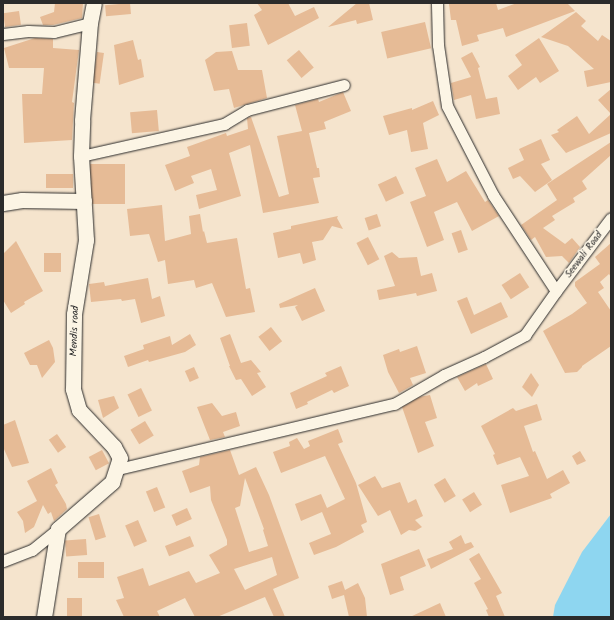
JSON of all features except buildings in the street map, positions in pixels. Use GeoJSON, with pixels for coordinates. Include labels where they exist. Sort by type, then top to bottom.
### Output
{"type":"FeatureCollection","features":[{"type":"Feature","properties":{"kind":"street","name":"Mendis road"},"geometry":{"type":"LineString","coordinates":[[94,3],[90,23],[82,120],[81,156],[86,240],[74,314],[73,389],[80,410],[114,448],[120,458],[118,469]]}},
{"type":"Feature","properties":{"kind":"street"},"geometry":{"type":"LineString","coordinates":[[437,3],[438,45],[448,106],[493,195],[556,292]]}},
{"type":"Feature","properties":{"kind":"street"},"geometry":{"type":"LineString","coordinates":[[3,34],[28,31],[54,32],[90,23]]}},
{"type":"Feature","properties":{"kind":"street"},"geometry":{"type":"LineString","coordinates":[[81,156],[224,124],[246,110],[344,85]]}},
{"type":"Feature","properties":{"kind":"street"},"geometry":{"type":"LineString","coordinates":[[3,203],[22,200],[84,201]]}},
{"type":"Feature","properties":{"kind":"street","name":"Seewali Road"},"geometry":{"type":"LineString","coordinates":[[118,469],[394,404],[444,375],[525,336],[611,218]]}},
{"type":"Feature","properties":{"kind":"street"},"geometry":{"type":"LineString","coordinates":[[3,561],[32,550],[112,482],[118,469]]}},
{"type":"Feature","properties":{"kind":"street"},"geometry":{"type":"LineString","coordinates":[[44,617],[58,529]]}},
{"type":"Feature","properties":{"kind":"water"},"geometry":{"type":"Polygon","coordinates":[[[611,514],[611,617],[553,617],[555,605],[582,552],[611,514]]]}}]}
